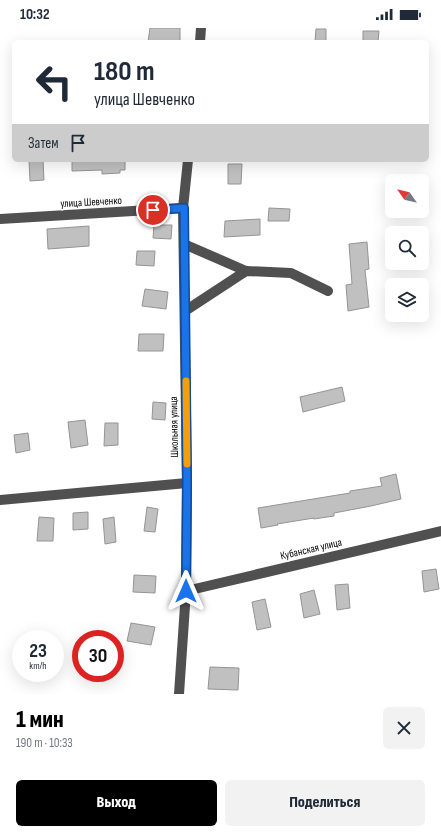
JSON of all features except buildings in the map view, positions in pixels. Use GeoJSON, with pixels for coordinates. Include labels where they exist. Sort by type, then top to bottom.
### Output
{"type":"FeatureCollection","features":[{"type":"Feature","properties":{"kind":"street"},"geometry":{"type":"LineString","coordinates":[[200,40],[201,28]]}},
{"type":"Feature","properties":{"kind":"street","name":"Школьная улица"},"geometry":{"type":"LineString","coordinates":[[180,694],[186,591],[187,483],[184,208],[188,162]]}},
{"type":"Feature","properties":{"kind":"street","name":"улица Шевченко"},"geometry":{"type":"LineString","coordinates":[[0,219],[184,208]]}},
{"type":"Feature","properties":{"kind":"street"},"geometry":{"type":"LineString","coordinates":[[184,244],[246,271],[291,273],[328,291]]}},
{"type":"Feature","properties":{"kind":"street"},"geometry":{"type":"LineString","coordinates":[[185,311],[246,271]]}},
{"type":"Feature","properties":{"kind":"street"},"geometry":{"type":"LineString","coordinates":[[0,500],[187,483]]}},
{"type":"Feature","properties":{"kind":"street","name":"Кубанская улица"},"geometry":{"type":"LineString","coordinates":[[186,591],[441,531]]}},
{"type":"Feature","properties":{"kind":"slow traffic"},"geometry":{"type":"LineString","coordinates":[[186,381],[187,464]]}},
{"type":"Feature","properties":{"kind":"route"},"geometry":{"type":"LineString","coordinates":[[153,210],[184,208],[187,483],[186,591]]}}]}
